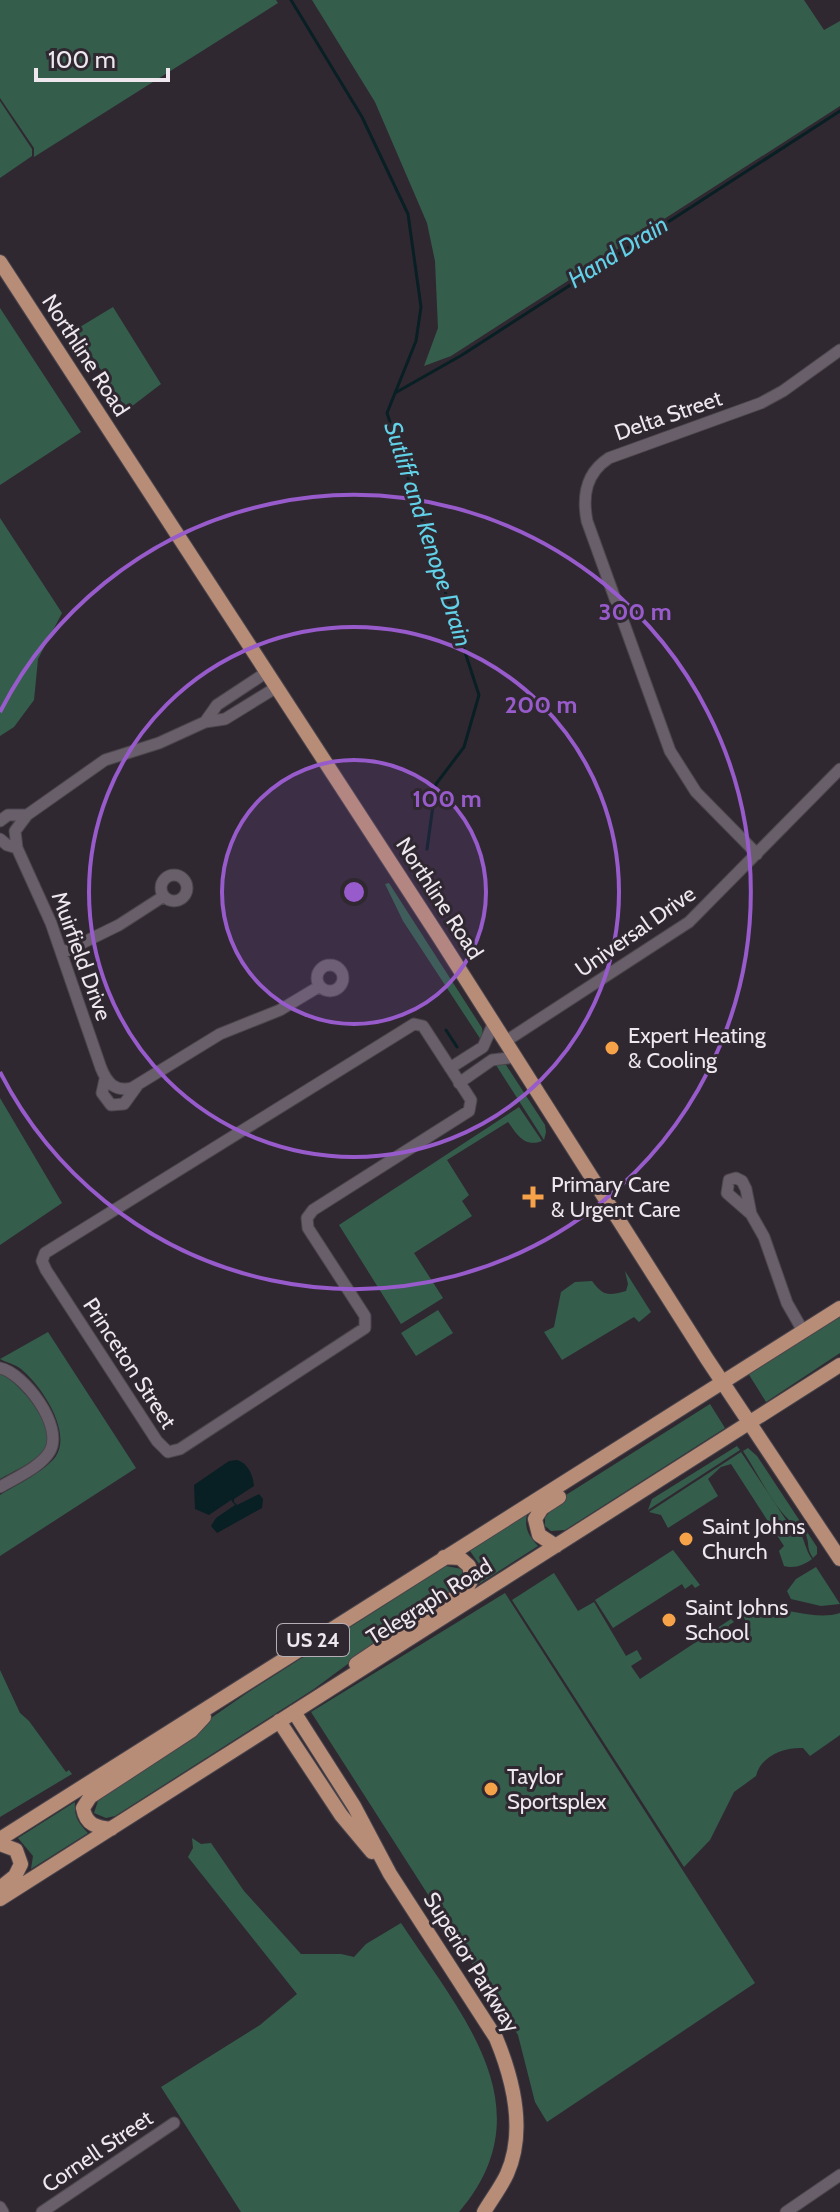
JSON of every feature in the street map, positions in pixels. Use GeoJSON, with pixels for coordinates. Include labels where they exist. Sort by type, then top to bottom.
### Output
{"type":"FeatureCollection","features":[{"type":"Feature","properties":{"kind":"main road","name":"Northline Road"},"geometry":{"type":"LineString","coordinates":[[0,262],[840,1559]]}},
{"type":"Feature","properties":{"kind":"main road","name":"Telegraph Road"},"geometry":{"type":"LineString","coordinates":[[0,1842],[840,1308]]}},
{"type":"Feature","properties":{"kind":"main road","name":"Telegraph Road"},"geometry":{"type":"LineString","coordinates":[[0,1899],[840,1365]]}},
{"type":"Feature","properties":{"kind":"main road"},"geometry":{"type":"LineString","coordinates":[[556,1546],[539,1535],[535,1519],[537,1513],[678,1420],[696,1400]]}},
{"type":"Feature","properties":{"kind":"main road"},"geometry":{"type":"LineString","coordinates":[[336,1685],[352,1666],[371,1652],[466,1590],[472,1579],[469,1566],[460,1558],[444,1557]]}},
{"type":"Feature","properties":{"kind":"main road"},"geometry":{"type":"LineString","coordinates":[[111,1829],[97,1828],[86,1820],[83,1808],[90,1797],[191,1731],[224,1697]]}},
{"type":"Feature","properties":{"kind":"main road","name":"Superior Parkway"},"geometry":{"type":"LineString","coordinates":[[294,1712],[354,1806],[390,1874],[496,2038],[506,2063],[514,2098],[517,2133],[508,2173],[484,2212]]}},
{"type":"Feature","properties":{"kind":"main road","name":"Superior Parkway"},"geometry":{"type":"LineString","coordinates":[[279,1721],[341,1815],[390,1874]]}},
{"type":"Feature","properties":{"kind":"main road"},"geometry":{"type":"LineString","coordinates":[[0,1842],[16,1850],[21,1864],[15,1876],[0,1888]]}},
{"type":"Feature","properties":{"kind":"street","name":"Delta Street"},"geometry":{"type":"LineString","coordinates":[[757,854],[696,792],[670,751],[587,521],[585,495],[591,476],[609,458],[761,403],[840,350]]}},
{"type":"Feature","properties":{"kind":"street"},"geometry":{"type":"LineString","coordinates":[[205,722],[217,705],[267,672]]}},
{"type":"Feature","properties":{"kind":"street"},"geometry":{"type":"LineString","coordinates":[[0,839],[17,848],[15,831],[27,815],[105,760],[159,743],[205,722],[225,719],[277,687]]}},
{"type":"Feature","properties":{"kind":"street","name":"Universal Drive"},"geometry":{"type":"LineString","coordinates":[[506,1041],[689,922],[840,769]]}},
{"type":"Feature","properties":{"kind":"street"},"geometry":{"type":"LineString","coordinates":[[0,821],[8,815],[27,815]]}},
{"type":"Feature","properties":{"kind":"street","name":"Muirfield Drive"},"geometry":{"type":"LineString","coordinates":[[17,848],[62,953],[105,1079],[102,1093],[111,1105],[124,1104],[138,1085]]}},
{"type":"Feature","properties":{"kind":"street"},"geometry":{"type":"LineString","coordinates":[[62,953],[119,925],[164,896]]}},
{"type":"Feature","properties":{"kind":"street"},"geometry":{"type":"LineString","coordinates":[[105,1079],[123,1090],[138,1085],[220,1034],[280,1010],[320,986]]}},
{"type":"Feature","properties":{"kind":"street"},"geometry":{"type":"LineString","coordinates":[[450,1068],[483,1047],[494,1022]]}},
{"type":"Feature","properties":{"kind":"street","name":"Princeton Street"},"geometry":{"type":"LineString","coordinates":[[414,1024],[423,1026],[450,1068],[471,1100],[469,1111],[313,1210],[307,1218],[308,1228],[365,1316],[363,1331],[180,1449],[168,1452],[161,1447],[46,1270],[42,1261],[45,1253],[414,1024]]}},
{"type":"Feature","properties":{"kind":"street"},"geometry":{"type":"LineString","coordinates":[[459,1083],[492,1060],[516,1057]]}},
{"type":"Feature","properties":{"kind":"street"},"geometry":{"type":"LineString","coordinates":[[751,1214],[764,1237],[787,1303],[803,1331]]}},
{"type":"Feature","properties":{"kind":"street"},"geometry":{"type":"LineString","coordinates":[[0,1368],[21,1378],[48,1418],[54,1434],[53,1446],[44,1459],[0,1487]]}},
{"type":"Feature","properties":{"kind":"street","name":"Cornell Street"},"geometry":{"type":"LineString","coordinates":[[42,2212],[174,2123]]}},
{"type":"Feature","properties":{"kind":"street"},"geometry":{"type":"LineString","coordinates":[[786,2212],[840,2175]]}},
{"type":"Feature","properties":{"kind":"green space"},"geometry":{"type":"Polygon","coordinates":[[[0,0],[276,0],[278,3],[34,157],[34,148],[0,98],[0,0]]]}},
{"type":"Feature","properties":{"kind":"green space"},"geometry":{"type":"Polygon","coordinates":[[[312,0],[804,0],[824,30],[840,21],[840,106],[451,356],[424,366],[438,328],[435,261],[427,223],[375,102],[312,0]]]}},
{"type":"Feature","properties":{"kind":"green space"},"geometry":{"type":"Polygon","coordinates":[[[0,101],[32,149],[32,156],[0,178],[0,101]]]}},
{"type":"Feature","properties":{"kind":"green space"},"geometry":{"type":"Polygon","coordinates":[[[113,307],[161,384],[127,410],[75,330],[113,307]]]}},
{"type":"Feature","properties":{"kind":"green space"},"geometry":{"type":"Polygon","coordinates":[[[0,308],[81,432],[0,485],[0,308]]]}},
{"type":"Feature","properties":{"kind":"green space"},"geometry":{"type":"Polygon","coordinates":[[[0,518],[62,613],[38,659],[34,700],[14,727],[0,736],[0,518]]]}},
{"type":"Feature","properties":{"kind":"green space"},"geometry":{"type":"Polygon","coordinates":[[[389,883],[482,1028],[481,1040],[403,921],[385,884],[389,883]]]}},
{"type":"Feature","properties":{"kind":"green space"},"geometry":{"type":"Polygon","coordinates":[[[501,1062],[545,1125],[544,1140],[496,1065],[501,1062]]]}},
{"type":"Feature","properties":{"kind":"green space"},"geometry":{"type":"Polygon","coordinates":[[[0,1098],[62,1203],[0,1245],[0,1098]]]}},
{"type":"Feature","properties":{"kind":"green space"},"geometry":{"type":"Polygon","coordinates":[[[519,1107],[542,1141],[526,1141],[508,1122],[447,1160],[469,1195],[462,1201],[472,1216],[414,1253],[443,1298],[401,1324],[339,1225],[519,1107]]]}},
{"type":"Feature","properties":{"kind":"green space"},"geometry":{"type":"Polygon","coordinates":[[[625,1271],[651,1312],[639,1322],[634,1317],[562,1360],[544,1332],[554,1327],[561,1292],[575,1282],[592,1281],[606,1294],[626,1291],[625,1271]]]}},
{"type":"Feature","properties":{"kind":"green space"},"geometry":{"type":"Polygon","coordinates":[[[438,1310],[453,1333],[416,1356],[401,1333],[438,1310]]]}},
{"type":"Feature","properties":{"kind":"green space"},"geometry":{"type":"Polygon","coordinates":[[[840,1315],[840,1353],[766,1402],[748,1373],[840,1315]]]}},
{"type":"Feature","properties":{"kind":"green space"},"geometry":{"type":"Polygon","coordinates":[[[48,1332],[136,1468],[0,1556],[0,1495],[52,1461],[60,1446],[60,1434],[52,1409],[29,1376],[0,1359],[48,1332]]]}},
{"type":"Feature","properties":{"kind":"green space"},"geometry":{"type":"Polygon","coordinates":[[[0,1374],[16,1385],[33,1404],[47,1436],[46,1445],[39,1456],[0,1479],[0,1374]]]}},
{"type":"Feature","properties":{"kind":"green space"},"geometry":{"type":"Polygon","coordinates":[[[710,1404],[725,1428],[565,1530],[551,1531],[545,1526],[545,1518],[558,1500],[710,1404]]]}},
{"type":"Feature","properties":{"kind":"green space"},"geometry":{"type":"Polygon","coordinates":[[[737,1446],[740,1450],[648,1510],[652,1499],[737,1446]]]}},
{"type":"Feature","properties":{"kind":"green space"},"geometry":{"type":"Polygon","coordinates":[[[748,1448],[757,1456],[817,1547],[813,1558],[804,1532],[776,1504],[743,1451],[748,1448]]]}},
{"type":"Feature","properties":{"kind":"green space"},"geometry":{"type":"Polygon","coordinates":[[[741,1452],[788,1523],[801,1534],[812,1559],[809,1561],[795,1567],[784,1566],[779,1551],[784,1546],[731,1464],[721,1467],[708,1479],[718,1496],[668,1528],[661,1515],[649,1512],[741,1452]]]}},
{"type":"Feature","properties":{"kind":"green space"},"geometry":{"type":"Polygon","coordinates":[[[527,1514],[528,1532],[538,1546],[479,1584],[481,1567],[470,1551],[527,1514]]]}},
{"type":"Feature","properties":{"kind":"green space"},"geometry":{"type":"Polygon","coordinates":[[[673,1550],[700,1585],[695,1588],[692,1584],[685,1589],[682,1584],[613,1628],[595,1600],[673,1550]]]}},
{"type":"Feature","properties":{"kind":"green space"},"geometry":{"type":"Polygon","coordinates":[[[446,1566],[462,1569],[463,1576],[454,1592],[314,1689],[115,1816],[106,1818],[94,1813],[100,1795],[247,1693],[446,1566]]]}},
{"type":"Feature","properties":{"kind":"green space"},"geometry":{"type":"Polygon","coordinates":[[[816,1567],[840,1604],[821,1606],[791,1599],[787,1591],[796,1579],[816,1567]]]}},
{"type":"Feature","properties":{"kind":"green space"},"geometry":{"type":"Polygon","coordinates":[[[554,1573],[578,1611],[594,1602],[626,1656],[637,1650],[642,1659],[631,1666],[640,1679],[731,1619],[734,1622],[729,1625],[728,1632],[734,1640],[751,1630],[743,1616],[754,1611],[766,1609],[816,1615],[840,1613],[840,1735],[810,1756],[803,1748],[795,1748],[768,1758],[756,1776],[734,1792],[710,1840],[684,1867],[512,1600],[554,1573]]]}},
{"type":"Feature","properties":{"kind":"green space"},"geometry":{"type":"Polygon","coordinates":[[[505,1593],[755,1983],[547,2122],[535,2102],[518,2035],[311,1712],[505,1593]]]}},
{"type":"Feature","properties":{"kind":"green space"},"geometry":{"type":"Polygon","coordinates":[[[0,1670],[20,1713],[66,1772],[69,1770],[72,1774],[0,1817],[0,1670]]]}},
{"type":"Feature","properties":{"kind":"green space"},"geometry":{"type":"Polygon","coordinates":[[[75,1802],[77,1819],[88,1833],[31,1869],[33,1856],[18,1838],[75,1802]]]}},
{"type":"Feature","properties":{"kind":"green space"},"geometry":{"type":"Polygon","coordinates":[[[192,1838],[201,1844],[211,1843],[244,1891],[301,1954],[354,1957],[366,1944],[401,1923],[469,2027],[486,2062],[495,2099],[496,2136],[484,2173],[459,2212],[241,2212],[161,2087],[260,2025],[297,1994],[188,1857],[193,1848],[192,1838]]]}},
{"type":"Feature","properties":{"kind":"water"},"geometry":{"type":"Polygon","coordinates":[[[237,1460],[249,1470],[254,1486],[234,1502],[237,1505],[259,1494],[263,1499],[262,1508],[217,1533],[211,1526],[216,1518],[235,1505],[231,1500],[209,1515],[195,1509],[194,1485],[229,1461],[237,1460]]]}},
{"type":"Feature","properties":{"kind":"waterway","name":"Sutliff and Kenope Drain"},"geometry":{"type":"LineString","coordinates":[[291,0],[362,117],[408,214],[421,307],[416,341],[387,413],[479,695],[464,747],[436,784],[427,849]]}},
{"type":"Feature","properties":{"kind":"waterway","name":"Hand Drain"},"geometry":{"type":"LineString","coordinates":[[395,393],[462,355],[840,111]]}},
{"type":"Feature","properties":{"kind":"waterway","name":"Sutliff and Kenope Drain"},"geometry":{"type":"LineString","coordinates":[[446,1030],[457,1047]]}},
{"type":"Feature","properties":{"kind":"place","name":"Expert Heating & Cooling"},"geometry":{"type":"Point","coordinates":[612,1048]}},
{"type":"Feature","properties":{"kind":"place","name":"Primary Care & Urgent Care"},"geometry":{"type":"Point","coordinates":[533,1197]}},
{"type":"Feature","properties":{"kind":"place","name":"Saint Johns Church"},"geometry":{"type":"Point","coordinates":[686,1539]}},
{"type":"Feature","properties":{"kind":"place","name":"Saint Johns School"},"geometry":{"type":"Point","coordinates":[669,1620]}},
{"type":"Feature","properties":{"kind":"place","name":"Taylor Sportsplex"},"geometry":{"type":"Point","coordinates":[491,1789]}}]}
